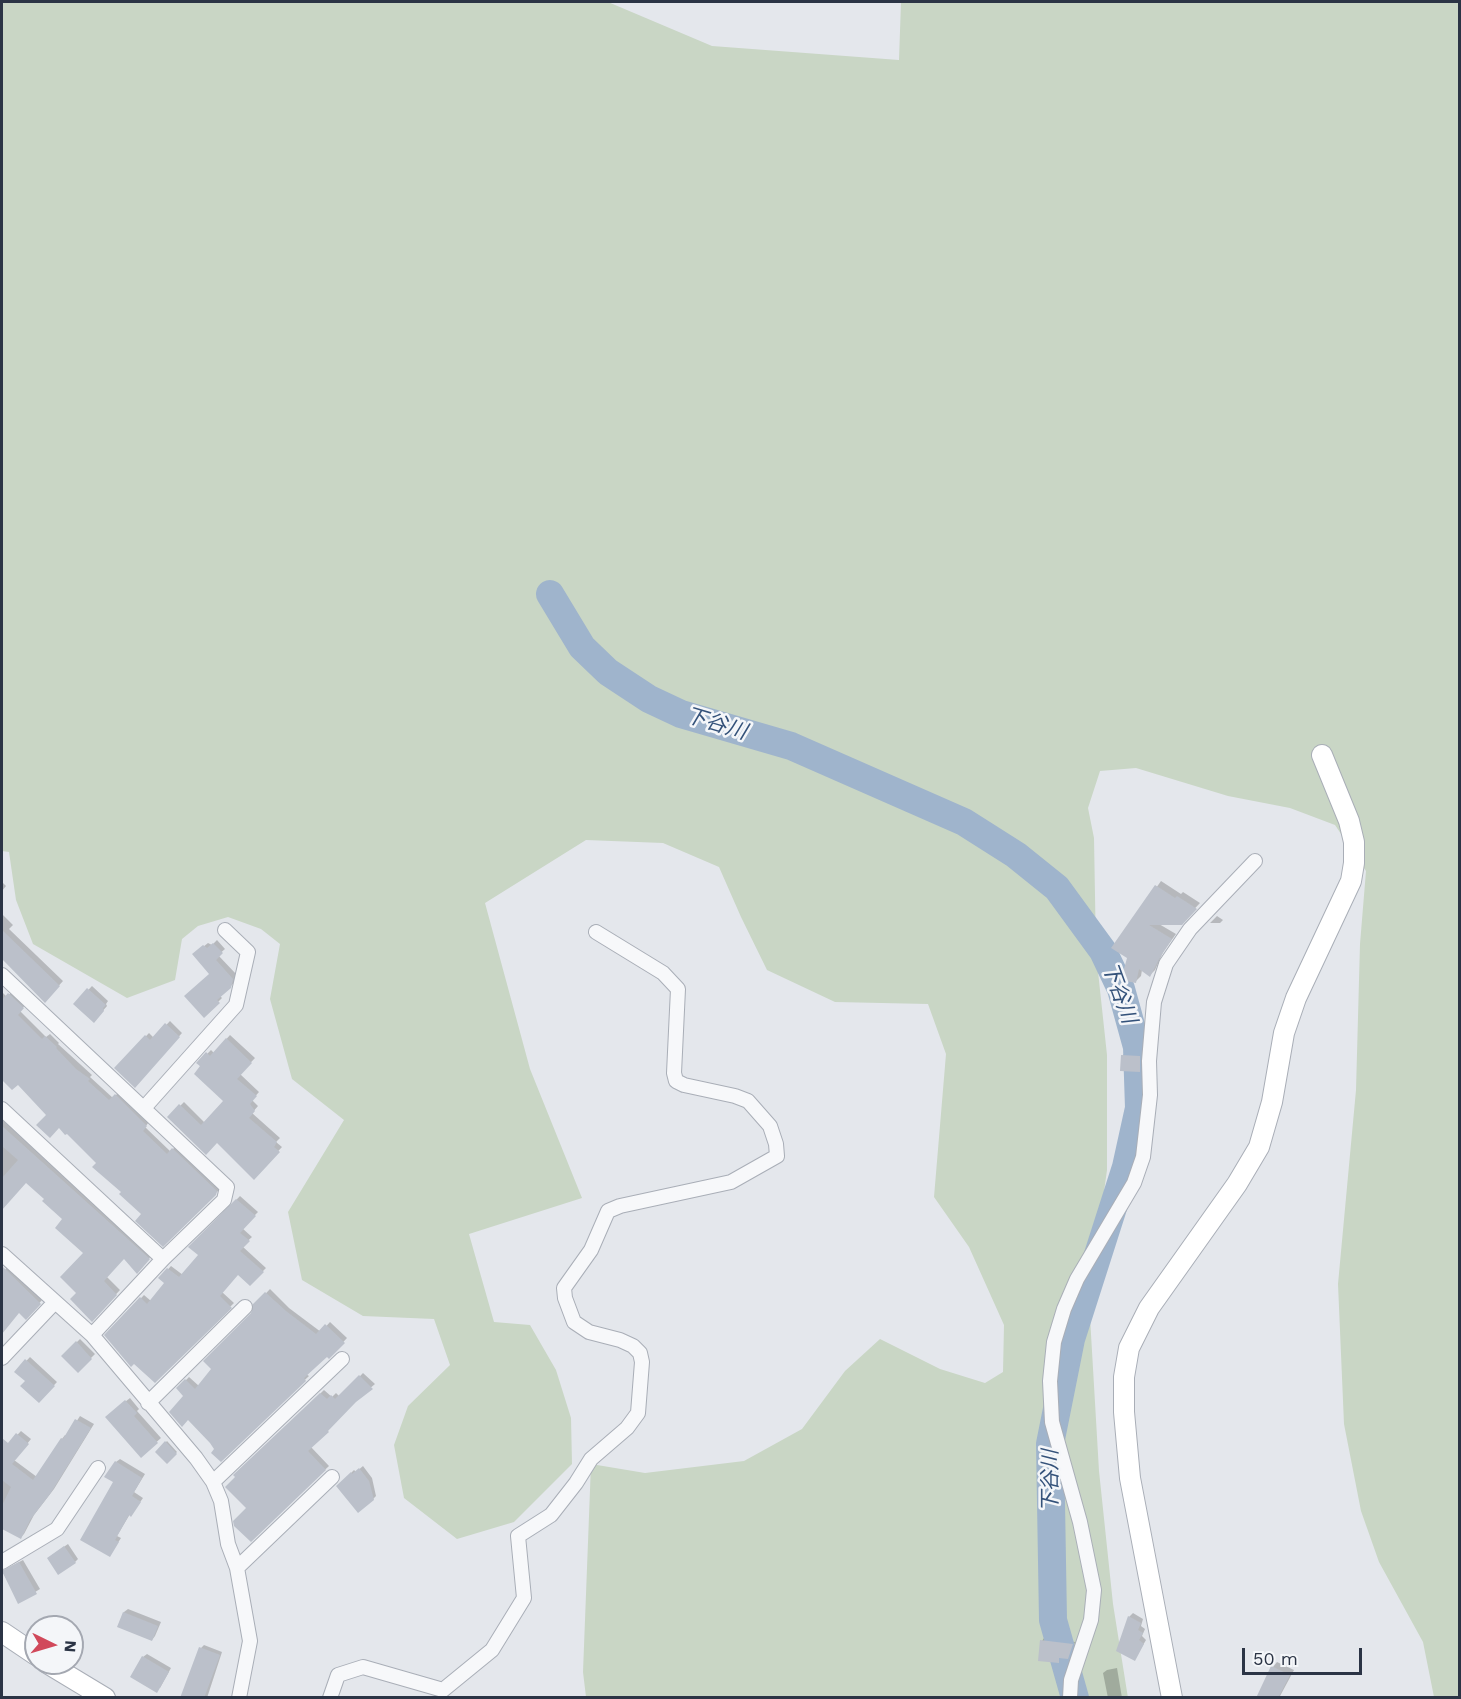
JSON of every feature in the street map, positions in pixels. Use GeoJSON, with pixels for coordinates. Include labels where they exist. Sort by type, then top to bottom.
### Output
{"type":"FeatureCollection","features":[{"type":"Feature","properties":{"kind":"street"},"geometry":{"type":"LineString","coordinates":[[1172,1698],[1130,1478],[1124,1412],[1124,1377],[1129,1348],[1149,1308],[1237,1184],[1259,1147],[1272,1101],[1284,1033],[1296,998],[1351,881],[1354,842],[1349,820],[1322,755]]}},
{"type":"Feature","properties":{"kind":"street"},"geometry":{"type":"LineString","coordinates":[[1070,1698],[1071,1680],[1091,1620],[1094,1590],[1080,1522],[1052,1422],[1050,1381],[1054,1342],[1064,1309],[1077,1279],[1134,1183],[1143,1157],[1150,1095],[1149,1060],[1154,1002],[1166,964],[1190,929],[1255,861]]}},
{"type":"Feature","properties":{"kind":"street"},"geometry":{"type":"LineString","coordinates":[[144,1108],[236,1005],[248,952],[225,930]]}},
{"type":"Feature","properties":{"kind":"street"},"geometry":{"type":"LineString","coordinates":[[330,1698],[338,1675],[363,1667],[443,1690],[492,1650],[525,1598],[518,1536],[551,1515],[591,1459],[627,1428],[638,1413],[642,1362],[639,1353],[633,1346],[589,1332],[574,1322],[565,1298],[564,1288],[591,1250],[608,1211],[620,1206],[731,1182],[777,1156],[770,1126],[748,1101],[676,1081],[674,1073],[678,989],[663,974],[596,932]]}},
{"type":"Feature","properties":{"kind":"street"},"geometry":{"type":"LineString","coordinates":[[2,975],[227,1187],[224,1200],[163,1259],[92,1335]]}},
{"type":"Feature","properties":{"kind":"street"},"geometry":{"type":"LineString","coordinates":[[2,1109],[163,1259]]}},
{"type":"Feature","properties":{"kind":"street"},"geometry":{"type":"LineString","coordinates":[[2,1254],[92,1335],[196,1458],[213,1482],[221,1501],[228,1544],[237,1568],[250,1641],[239,1698]]}},
{"type":"Feature","properties":{"kind":"street"},"geometry":{"type":"LineString","coordinates":[[2,1358],[55,1302]]}},
{"type":"Feature","properties":{"kind":"street"},"geometry":{"type":"LineString","coordinates":[[148,1403],[245,1307]]}},
{"type":"Feature","properties":{"kind":"street"},"geometry":{"type":"LineString","coordinates":[[213,1482],[342,1359]]}},
{"type":"Feature","properties":{"kind":"street"},"geometry":{"type":"LineString","coordinates":[[2,1562],[57,1529],[98,1468]]}},
{"type":"Feature","properties":{"kind":"street"},"geometry":{"type":"LineString","coordinates":[[237,1568],[332,1477]]}},
{"type":"Feature","properties":{"kind":"street"},"geometry":{"type":"LineString","coordinates":[[2,1632],[24,1647]]}},
{"type":"Feature","properties":{"kind":"street"},"geometry":{"type":"LineString","coordinates":[[67,1675],[105,1698]]}},
{"type":"Feature","properties":{"kind":"green space"},"geometry":{"type":"Polygon","coordinates":[[[2,2],[608,2],[712,46],[899,60],[901,2],[1459,2],[1459,1697],[1434,1697],[1423,1642],[1379,1562],[1361,1511],[1344,1424],[1338,1284],[1356,1090],[1360,944],[1366,871],[1335,825],[1290,808],[1228,796],[1136,768],[1100,771],[1088,808],[1094,838],[1096,953],[1107,1055],[1107,1170],[1089,1300],[1099,1471],[1113,1604],[1128,1698],[586,1697],[583,1672],[591,1464],[645,1473],[744,1461],[802,1429],[845,1371],[880,1339],[940,1369],[985,1383],[1003,1372],[1004,1325],[969,1247],[934,1197],[946,1054],[928,1004],[835,1002],[767,970],[719,867],[663,843],[586,840],[485,903],[530,1069],[582,1198],[469,1234],[494,1322],[530,1325],[556,1370],[571,1418],[572,1464],[514,1522],[457,1539],[404,1498],[394,1445],[408,1406],[450,1365],[434,1319],[363,1316],[302,1280],[288,1212],[344,1120],[292,1079],[270,999],[280,944],[261,929],[228,917],[198,926],[182,939],[175,980],[127,998],[33,944],[16,900],[9,852],[2,851],[2,2]]]}},
{"type":"Feature","properties":{"kind":"building"},"geometry":{"type":"Polygon","coordinates":[[[1155,885],[1197,909],[1182,925],[1149,925],[1172,939],[1150,977],[1139,969],[1136,983],[1121,980],[1127,958],[1111,948],[1155,885]]]}},
{"type":"Feature","properties":{"kind":"building"},"geometry":{"type":"Polygon","coordinates":[[[2,930],[60,986],[45,1003],[2,959],[2,930]]]}},
{"type":"Feature","properties":{"kind":"building"},"geometry":{"type":"Polygon","coordinates":[[[213,943],[223,953],[216,960],[233,979],[231,988],[217,1000],[220,1003],[204,1018],[184,996],[209,974],[192,954],[203,945],[207,948],[213,943]]]}},
{"type":"Feature","properties":{"kind":"building"},"geometry":{"type":"Polygon","coordinates":[[[87,988],[106,1005],[94,1023],[73,1004],[87,988]]]}},
{"type":"Feature","properties":{"kind":"building"},"geometry":{"type":"Polygon","coordinates":[[[8,993],[24,1008],[18,1015],[42,1039],[45,1036],[109,1100],[115,1094],[147,1126],[143,1131],[167,1154],[172,1148],[217,1191],[216,1195],[163,1247],[135,1221],[141,1214],[119,1194],[121,1192],[92,1167],[96,1163],[59,1128],[50,1138],[36,1125],[46,1115],[18,1085],[12,1090],[2,1080],[2,1000],[8,993]]]}},
{"type":"Feature","properties":{"kind":"building"},"geometry":{"type":"Polygon","coordinates":[[[165,1023],[180,1037],[135,1088],[114,1068],[145,1035],[150,1040],[165,1023]]]}},
{"type":"Feature","properties":{"kind":"building"},"geometry":{"type":"Polygon","coordinates":[[[226,1038],[252,1063],[237,1079],[257,1096],[250,1104],[255,1111],[249,1118],[277,1142],[274,1147],[280,1152],[254,1180],[217,1143],[206,1155],[167,1117],[179,1104],[201,1125],[223,1101],[194,1074],[200,1066],[196,1063],[206,1052],[210,1056],[226,1038]]]}},
{"type":"Feature","properties":{"kind":"building"},"geometry":{"type":"Polygon","coordinates":[[[1121,1055],[1140,1056],[1140,1072],[1120,1071],[1121,1055]]]}},
{"type":"Feature","properties":{"kind":"building"},"geometry":{"type":"Polygon","coordinates":[[[2,1126],[150,1259],[137,1274],[124,1259],[104,1281],[117,1295],[92,1322],[70,1299],[76,1293],[60,1277],[83,1253],[55,1228],[62,1219],[26,1183],[2,1210],[2,1178],[18,1160],[2,1146],[2,1126]]]}},
{"type":"Feature","properties":{"kind":"building"},"geometry":{"type":"Polygon","coordinates":[[[236,1199],[256,1216],[240,1233],[250,1241],[240,1251],[264,1272],[250,1286],[238,1275],[220,1296],[232,1308],[155,1383],[134,1364],[131,1367],[104,1335],[140,1297],[147,1304],[164,1283],[158,1278],[167,1268],[179,1277],[198,1255],[188,1247],[236,1199]]]}},
{"type":"Feature","properties":{"kind":"building"},"geometry":{"type":"Polygon","coordinates":[[[2,1266],[41,1304],[26,1320],[19,1313],[2,1334],[2,1266]]]}},
{"type":"Feature","properties":{"kind":"building"},"geometry":{"type":"Polygon","coordinates":[[[265,1292],[316,1334],[325,1324],[345,1343],[304,1378],[306,1381],[221,1462],[211,1453],[214,1449],[210,1443],[188,1420],[182,1427],[169,1412],[183,1396],[176,1388],[185,1379],[195,1389],[211,1369],[203,1361],[251,1313],[253,1304],[265,1292]]]}},
{"type":"Feature","properties":{"kind":"building"},"geometry":{"type":"Polygon","coordinates":[[[76,1341],[92,1359],[78,1373],[61,1356],[76,1341]]]}},
{"type":"Feature","properties":{"kind":"building"},"geometry":{"type":"Polygon","coordinates":[[[25,1359],[55,1386],[39,1403],[20,1386],[25,1381],[14,1372],[25,1359]]]}},
{"type":"Feature","properties":{"kind":"building"},"geometry":{"type":"Polygon","coordinates":[[[359,1375],[373,1389],[356,1402],[308,1451],[326,1470],[251,1542],[234,1526],[233,1521],[246,1508],[225,1487],[235,1477],[233,1475],[320,1393],[327,1399],[331,1395],[335,1399],[359,1375]]]}},
{"type":"Feature","properties":{"kind":"building"},"geometry":{"type":"Polygon","coordinates":[[[125,1400],[137,1413],[134,1416],[158,1443],[141,1458],[105,1417],[125,1400]]]}},
{"type":"Feature","properties":{"kind":"building"},"geometry":{"type":"Polygon","coordinates":[[[75,1419],[91,1428],[50,1494],[30,1520],[21,1539],[2,1529],[2,1506],[11,1487],[2,1480],[2,1438],[8,1443],[16,1433],[29,1444],[12,1464],[33,1480],[75,1419]]]}},
{"type":"Feature","properties":{"kind":"building"},"geometry":{"type":"Polygon","coordinates":[[[165,1441],[177,1454],[167,1464],[155,1452],[165,1441]]]}},
{"type":"Feature","properties":{"kind":"building"},"geometry":{"type":"Polygon","coordinates":[[[115,1461],[142,1478],[132,1496],[141,1502],[131,1517],[129,1515],[115,1540],[119,1542],[110,1557],[80,1540],[113,1482],[104,1477],[115,1461]]]}},
{"type":"Feature","properties":{"kind":"building"},"geometry":{"type":"Polygon","coordinates":[[[359,1468],[369,1481],[374,1500],[358,1513],[336,1486],[359,1468]]]}},
{"type":"Feature","properties":{"kind":"building"},"geometry":{"type":"Polygon","coordinates":[[[64,1546],[76,1563],[58,1575],[47,1558],[64,1546]]]}},
{"type":"Feature","properties":{"kind":"building"},"geometry":{"type":"Polygon","coordinates":[[[19,1562],[37,1594],[18,1604],[2,1571],[19,1562]]]}},
{"type":"Feature","properties":{"kind":"building"},"geometry":{"type":"Polygon","coordinates":[[[123,1612],[158,1626],[152,1641],[117,1627],[123,1612]]]}},
{"type":"Feature","properties":{"kind":"building"},"geometry":{"type":"Polygon","coordinates":[[[1128,1616],[1141,1623],[1138,1630],[1143,1633],[1139,1640],[1144,1644],[1135,1661],[1116,1651],[1128,1616]]]}},
{"type":"Feature","properties":{"kind":"building"},"geometry":{"type":"Polygon","coordinates":[[[1040,1640],[1073,1644],[1068,1659],[1059,1658],[1059,1663],[1038,1661],[1040,1640]]]}},
{"type":"Feature","properties":{"kind":"building"},"geometry":{"type":"Polygon","coordinates":[[[199,1647],[220,1655],[204,1698],[180,1698],[199,1647]]]}},
{"type":"Feature","properties":{"kind":"building"},"geometry":{"type":"Polygon","coordinates":[[[142,1656],[169,1672],[157,1693],[130,1677],[142,1656]]]}},
{"type":"Feature","properties":{"kind":"building"},"geometry":{"type":"Polygon","coordinates":[[[1271,1666],[1290,1675],[1278,1698],[1256,1698],[1271,1666]]]}},
{"type":"Feature","properties":{"kind":"waterway","name":"下谷川"},"geometry":{"type":"LineString","coordinates":[[550,594],[582,647],[608,672],[649,699],[681,714],[791,746],[964,822],[1016,855],[1057,888],[1103,951],[1121,989],[1137,1047],[1139,1108],[1126,1167],[1071,1339],[1050,1444],[1053,1620],[1075,1698]]}}]}
